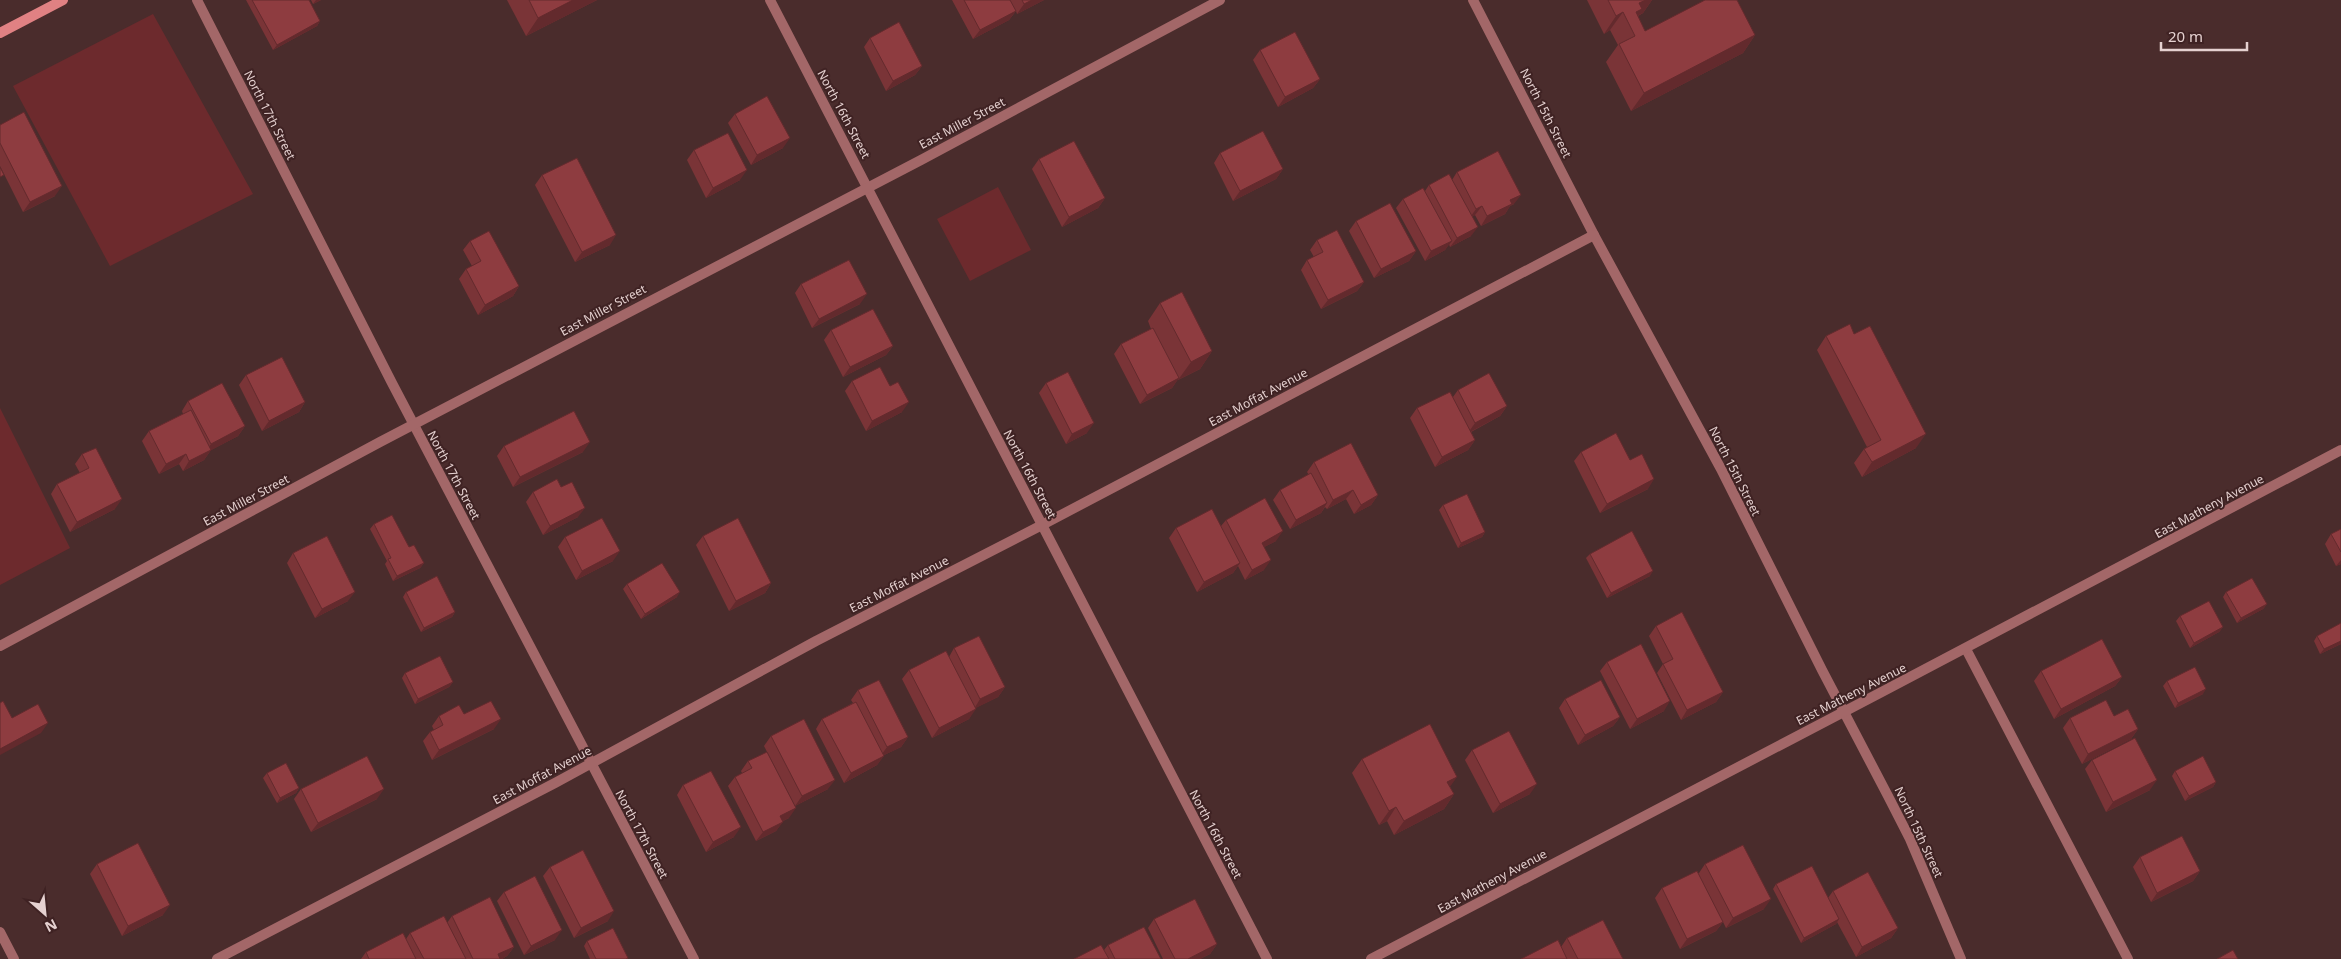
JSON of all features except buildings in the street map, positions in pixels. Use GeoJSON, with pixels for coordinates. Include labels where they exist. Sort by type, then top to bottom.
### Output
{"type":"FeatureCollection","features":[{"type":"Feature","properties":{"kind":"street"},"geometry":{"type":"LineString","coordinates":[[0,33],[63,0]]}},
{"type":"Feature","properties":{"kind":"street","name":"North 17th Street"},"geometry":{"type":"LineString","coordinates":[[197,0],[413,424],[694,959]]}},
{"type":"Feature","properties":{"kind":"street","name":"North 16th Street"},"geometry":{"type":"LineString","coordinates":[[770,0],[1267,959]]}},
{"type":"Feature","properties":{"kind":"street","name":"East Miller Street"},"geometry":{"type":"LineString","coordinates":[[0,646],[413,424],[868,187],[1220,0]]}},
{"type":"Feature","properties":{"kind":"street","name":"North 15th Street"},"geometry":{"type":"LineString","coordinates":[[1474,0],[1594,235],[1721,469],[1910,839],[1961,959]]}},
{"type":"Feature","properties":{"kind":"street","name":"East Moffat Avenue"},"geometry":{"type":"LineString","coordinates":[[217,959],[591,763],[816,641],[1042,525],[1594,235]]}},
{"type":"Feature","properties":{"kind":"street","name":"East Matheny Avenue"},"geometry":{"type":"LineString","coordinates":[[1371,959],[1966,649],[2341,450]]}},
{"type":"Feature","properties":{"kind":"street"},"geometry":{"type":"LineString","coordinates":[[1966,649],[2128,959]]}},
{"type":"Feature","properties":{"kind":"street"},"geometry":{"type":"LineString","coordinates":[[0,932],[14,959]]}},
{"type":"Feature","properties":{"kind":"shaded area"},"geometry":{"type":"Polygon","coordinates":[[[153,14],[253,194],[110,266],[13,86],[153,14]]]}},
{"type":"Feature","properties":{"kind":"shaded area"},"geometry":{"type":"Polygon","coordinates":[[[998,187],[1031,250],[970,281],[937,219],[998,187]]]}},
{"type":"Feature","properties":{"kind":"shaded area"},"geometry":{"type":"Polygon","coordinates":[[[0,408],[70,548],[0,585],[0,408]]]}}]}
